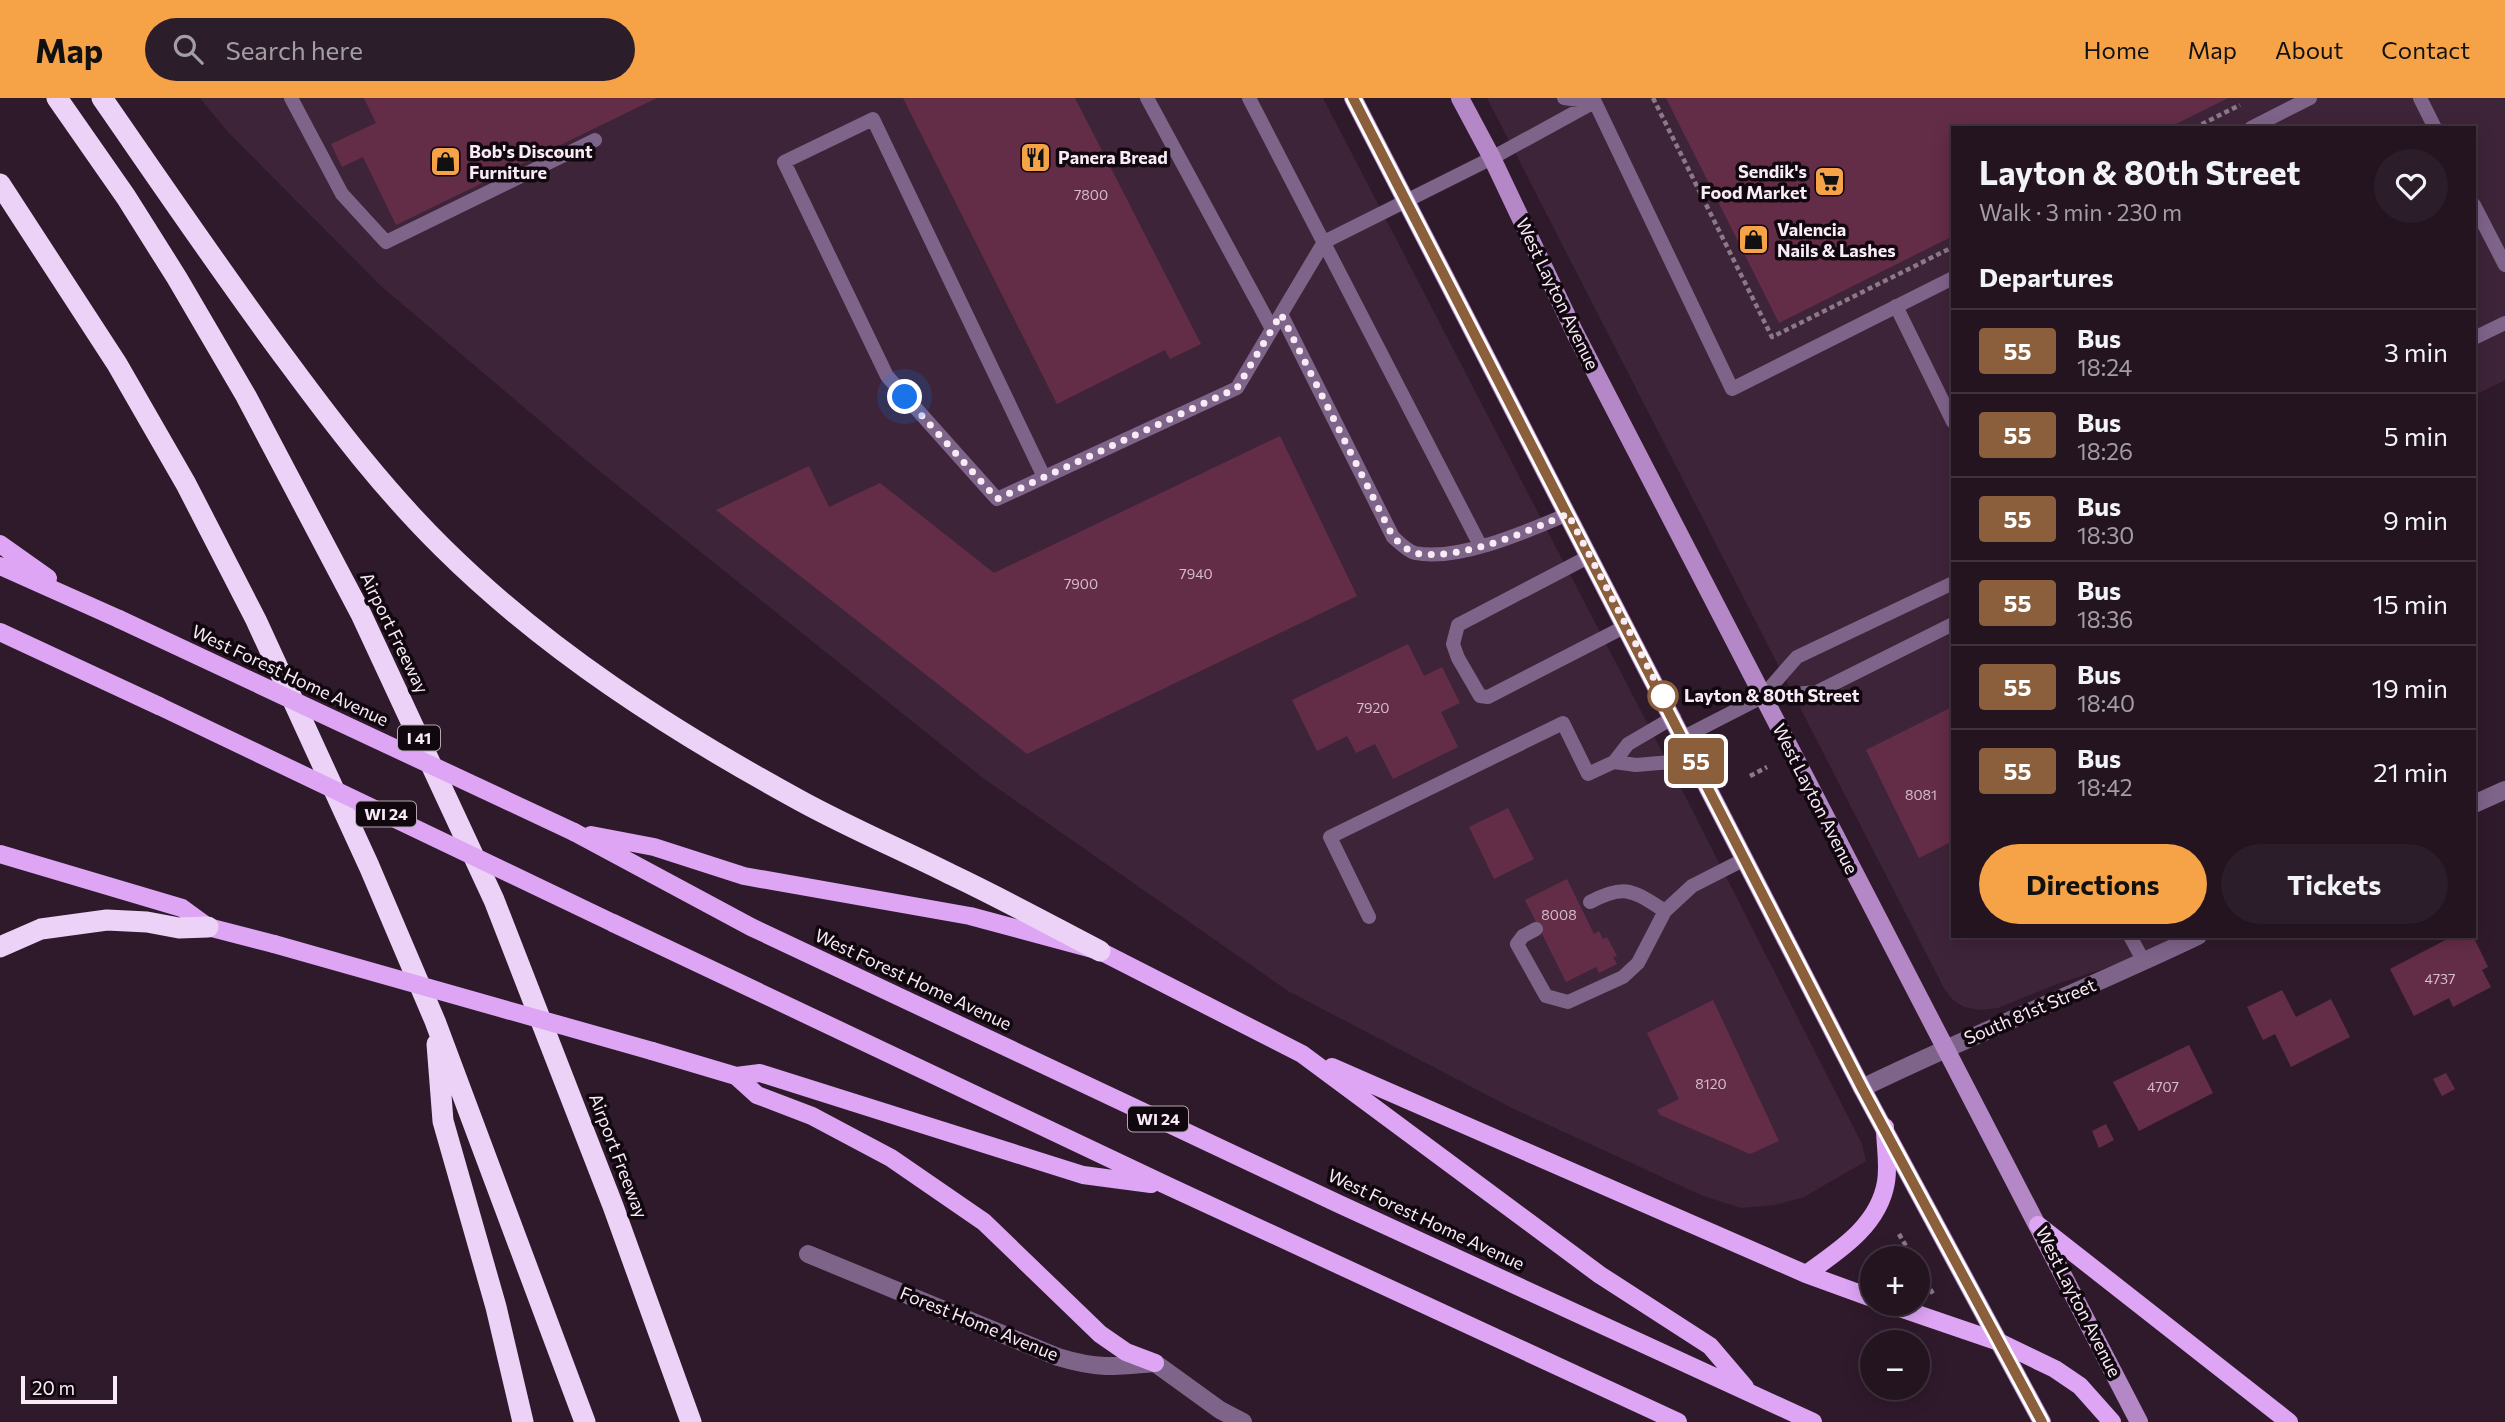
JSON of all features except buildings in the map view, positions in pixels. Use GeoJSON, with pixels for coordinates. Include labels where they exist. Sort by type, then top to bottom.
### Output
{"type":"FeatureCollection","features":[{"type":"Feature","properties":{"kind":"highway","name":"Airport Freeway"},"geometry":{"type":"LineString","coordinates":[[57,98],[126,197],[177,278],[246,396],[361,614],[494,900],[613,1206],[691,1422]]}},
{"type":"Feature","properties":{"kind":"highway"},"geometry":{"type":"LineString","coordinates":[[102,98],[341,434],[443,549],[516,615],[617,691],[723,757],[802,802],[985,891],[1100,951]]}},
{"type":"Feature","properties":{"kind":"highway"},"geometry":{"type":"LineString","coordinates":[[0,184],[117,364],[192,496],[267,644],[369,866],[435,1021],[585,1422]]}},
{"type":"Feature","properties":{"kind":"highway"},"geometry":{"type":"LineString","coordinates":[[0,947],[41,929],[107,920],[146,922],[179,928],[208,927]]}},
{"type":"Feature","properties":{"kind":"highway"},"geometry":{"type":"LineString","coordinates":[[435,1021],[443,1121],[496,1307],[523,1422]]}},
{"type":"Feature","properties":{"kind":"main road"},"geometry":{"type":"LineString","coordinates":[[1353,98],[1674,717],[1862,1088],[2042,1422]]}},
{"type":"Feature","properties":{"kind":"main road","name":"West Layton Avenue"},"geometry":{"type":"LineString","coordinates":[[1461,98],[1574,333],[2139,1422]]}},
{"type":"Feature","properties":{"kind":"main road"},"geometry":{"type":"LineString","coordinates":[[0,544],[76,598]]}},
{"type":"Feature","properties":{"kind":"main road","name":"West Forest Home Avenue"},"geometry":{"type":"LineString","coordinates":[[0,566],[76,598],[574,832],[751,927],[1339,1204],[1813,1422]]}},
{"type":"Feature","properties":{"kind":"main road","name":"WI 24"},"geometry":{"type":"LineString","coordinates":[[0,632],[1168,1186],[1678,1422]]}},
{"type":"Feature","properties":{"kind":"main road"},"geometry":{"type":"LineString","coordinates":[[574,832],[654,847],[744,876],[970,916],[1100,951],[1302,1054],[1806,1274],[1860,1294]]}},
{"type":"Feature","properties":{"kind":"main road"},"geometry":{"type":"LineString","coordinates":[[0,854],[182,908],[208,927],[736,1076],[760,1073],[1083,1175],[1168,1186]]}},
{"type":"Feature","properties":{"kind":"main road"},"geometry":{"type":"LineString","coordinates":[[1302,1054],[1600,1275],[1710,1346],[1749,1392]]}},
{"type":"Feature","properties":{"kind":"main road"},"geometry":{"type":"LineString","coordinates":[[736,1076],[757,1095],[812,1116],[901,1165],[984,1222],[1100,1334],[1126,1352],[1155,1363]]}},
{"type":"Feature","properties":{"kind":"main road"},"geometry":{"type":"LineString","coordinates":[[1806,1274],[1846,1246],[1873,1216],[1882,1201],[1886,1179],[1885,1127]]}},
{"type":"Feature","properties":{"kind":"main road"},"geometry":{"type":"LineString","coordinates":[[2038,1225],[2288,1422]]}},
{"type":"Feature","properties":{"kind":"main road"},"geometry":{"type":"LineString","coordinates":[[1923,1316],[1999,1342],[2055,1368],[2080,1386],[2112,1422]]}},
{"type":"Feature","properties":{"kind":"street"},"geometry":{"type":"LineString","coordinates":[[2476,803],[2505,790]]}},
{"type":"Feature","properties":{"kind":"street","name":"South 81st Street"},"geometry":{"type":"LineString","coordinates":[[1862,1088],[1944,1048],[2194,938]]}},
{"type":"Feature","properties":{"kind":"street","name":"Forest Home Avenue"},"geometry":{"type":"LineString","coordinates":[[808,1254],[1068,1360],[1088,1366],[1112,1367],[1155,1363]]}},
{"type":"Feature","properties":{"kind":"street"},"geometry":{"type":"LineString","coordinates":[[1155,1363],[1220,1410],[1243,1422]]}},
{"type":"Feature","properties":{"kind":"lane"},"geometry":{"type":"LineString","coordinates":[[291,98],[342,194],[386,242],[595,140]]}},
{"type":"Feature","properties":{"kind":"lane"},"geometry":{"type":"LineString","coordinates":[[1147,98],[1272,329]]}},
{"type":"Feature","properties":{"kind":"lane"},"geometry":{"type":"LineString","coordinates":[[1249,98],[1480,545]]}},
{"type":"Feature","properties":{"kind":"lane"},"geometry":{"type":"LineString","coordinates":[[1564,98],[1593,100]]}},
{"type":"Feature","properties":{"kind":"lane"},"geometry":{"type":"LineString","coordinates":[[2255,126],[2310,98]]}},
{"type":"Feature","properties":{"kind":"lane"},"geometry":{"type":"LineString","coordinates":[[2420,98],[2434,126]]}},
{"type":"Feature","properties":{"kind":"lane"},"geometry":{"type":"LineString","coordinates":[[1044,477],[873,119],[784,162],[887,376],[997,499],[1237,388],[1324,243],[1492,158],[1593,100]]}},
{"type":"Feature","properties":{"kind":"lane"},"geometry":{"type":"LineString","coordinates":[[1593,100],[1732,389],[1951,279]]}},
{"type":"Feature","properties":{"kind":"lane"},"geometry":{"type":"LineString","coordinates":[[2476,209],[2505,265]]}},
{"type":"Feature","properties":{"kind":"lane"},"geometry":{"type":"LineString","coordinates":[[1896,306],[1951,418]]}},
{"type":"Feature","properties":{"kind":"lane"},"geometry":{"type":"LineString","coordinates":[[1281,314],[1393,537],[1412,552],[1440,555],[1522,533],[1568,514]]}},
{"type":"Feature","properties":{"kind":"lane"},"geometry":{"type":"LineString","coordinates":[[2476,337],[2505,323]]}},
{"type":"Feature","properties":{"kind":"lane"},"geometry":{"type":"LineString","coordinates":[[1590,556],[1458,625],[1453,644],[1458,658],[1480,696],[1488,697],[1626,626]]}},
{"type":"Feature","properties":{"kind":"lane"},"geometry":{"type":"LineString","coordinates":[[1684,737],[1762,697],[1797,657],[1951,584]]}},
{"type":"Feature","properties":{"kind":"lane"},"geometry":{"type":"LineString","coordinates":[[1762,697],[1817,692],[1951,625]]}},
{"type":"Feature","properties":{"kind":"lane"},"geometry":{"type":"LineString","coordinates":[[1369,917],[1330,838],[1563,723],[1588,774],[1614,762],[1628,744],[1674,717]]}},
{"type":"Feature","properties":{"kind":"lane"},"geometry":{"type":"LineString","coordinates":[[1614,762],[1636,765],[1695,760]]}},
{"type":"Feature","properties":{"kind":"lane"},"geometry":{"type":"LineString","coordinates":[[1536,929],[1523,936],[1517,944],[1546,996],[1568,1002],[1623,977],[1639,963],[1665,911],[1692,886],[1745,859]]}},
{"type":"Feature","properties":{"kind":"lane"},"geometry":{"type":"LineString","coordinates":[[1590,902],[1615,892],[1635,892],[1665,911]]}},
{"type":"Feature","properties":{"kind":"lane"},"geometry":{"type":"LineString","coordinates":[[2131,938],[2144,962]]}},
{"type":"Feature","properties":{"kind":"path"},"geometry":{"type":"LineString","coordinates":[[1653,98],[1772,337],[1951,248]]}},
{"type":"Feature","properties":{"kind":"path"},"geometry":{"type":"LineString","coordinates":[[2198,126],[2250,100]]}},
{"type":"Feature","properties":{"kind":"path"},"geometry":{"type":"LineString","coordinates":[[1750,776],[1767,767]]}},
{"type":"Feature","properties":{"kind":"path"},"geometry":{"type":"LineString","coordinates":[[1899,1234],[1906,1246]]}},
{"type":"Feature","properties":{"kind":"path"},"geometry":{"type":"LineString","coordinates":[[1930,1288],[1939,1304]]}},
{"type":"Feature","properties":{"kind":"shaded area"},"geometry":{"type":"Polygon","coordinates":[[[200,98],[1323,98],[1687,800],[1862,1144],[1866,1161],[1804,1197],[1775,1205],[1741,1208],[1701,1195],[1512,1108],[1288,991],[983,778],[592,465],[381,286],[228,132],[200,98]]]}},
{"type":"Feature","properties":{"kind":"shaded area"},"geometry":{"type":"Polygon","coordinates":[[[1487,98],[2505,98],[2505,380],[2476,394],[2476,126],[1951,126],[1951,938],[2170,938],[2172,942],[1998,1008],[1980,1010],[1964,1007],[1953,1000],[1945,990],[1487,98]]]}},
{"type":"Feature","properties":{"kind":"bus line","name":"55"},"geometry":{"type":"LineString","coordinates":[[1353,98],[1674,717],[1862,1088],[2042,1422]]}},
{"type":"Feature","properties":{"kind":"place","name":"Panera Bread"},"geometry":{"type":"Point","coordinates":[1035,158]}},
{"type":"Feature","properties":{"kind":"place","name":"Bob's Discount Furniture"},"geometry":{"type":"Point","coordinates":[446,162]}},
{"type":"Feature","properties":{"kind":"place","name":"Sendik's Food Market"},"geometry":{"type":"Point","coordinates":[1830,182]}},
{"type":"Feature","properties":{"kind":"place","name":"Valencia Nails & Lashes"},"geometry":{"type":"Point","coordinates":[1754,240]}},
{"type":"Feature","properties":{"kind":"place","name":"Layton & 80th Street"},"geometry":{"type":"Point","coordinates":[1663,696]}},
{"type":"Feature","properties":{"kind":"route"},"geometry":{"type":"LineString","coordinates":[[905,397],[997,499],[1237,388],[1281,314],[1393,537],[1412,552],[1440,555],[1522,533],[1568,514],[1663,696]]}}]}
